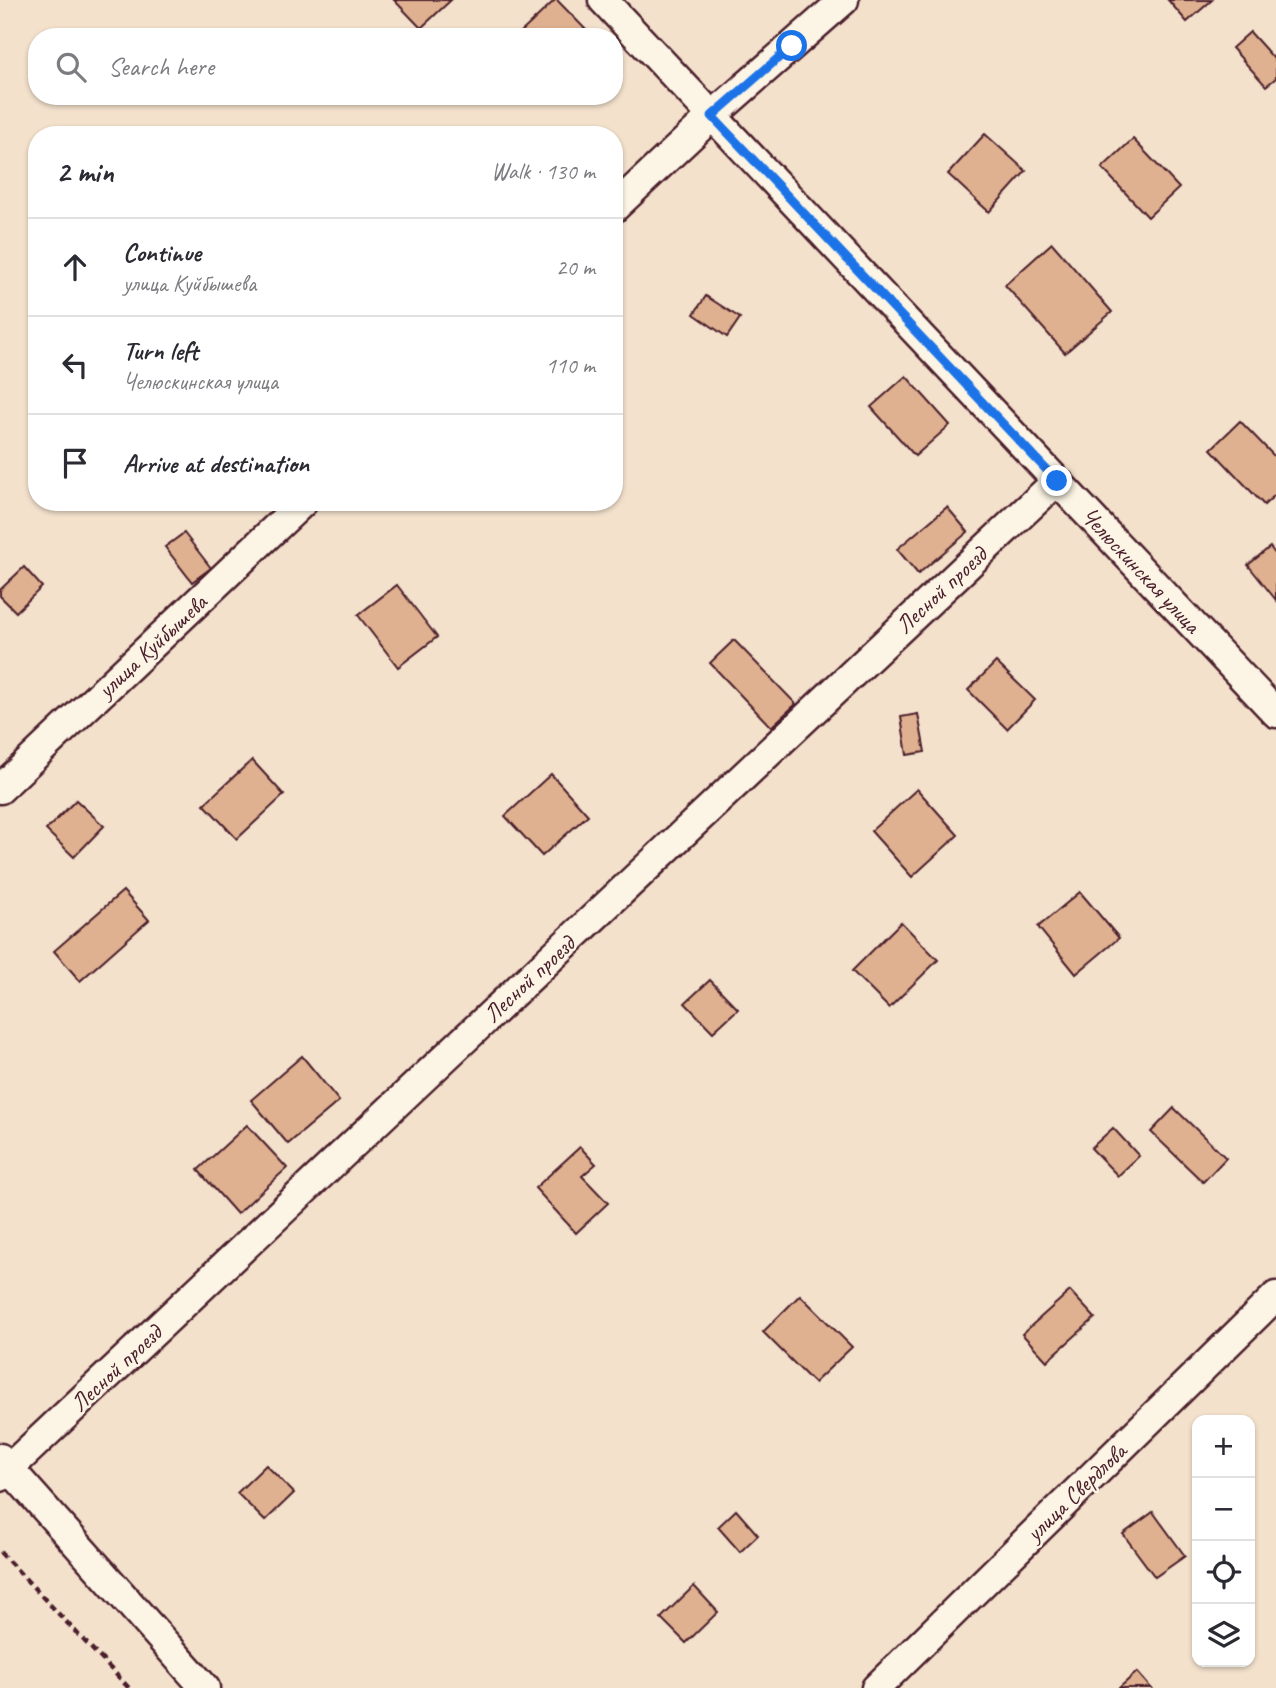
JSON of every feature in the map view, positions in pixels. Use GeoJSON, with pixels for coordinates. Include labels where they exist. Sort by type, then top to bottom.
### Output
{"type":"FeatureCollection","features":[{"type":"Feature","properties":{"kind":"street","name":"Челюскинская улица"},"geometry":{"type":"LineString","coordinates":[[603,0],[1276,713]]}},
{"type":"Feature","properties":{"kind":"street"},"geometry":{"type":"LineString","coordinates":[[623,200],[712,116],[844,0]]}},
{"type":"Feature","properties":{"kind":"street","name":"Лесной проезд"},"geometry":{"type":"LineString","coordinates":[[3,1468],[1057,481]]}},
{"type":"Feature","properties":{"kind":"street","name":"улица Куйбышева"},"geometry":{"type":"LineString","coordinates":[[0,789],[293,511]]}},
{"type":"Feature","properties":{"kind":"street","name":"улица Свердлова"},"geometry":{"type":"LineString","coordinates":[[876,1688],[1276,1296]]}},
{"type":"Feature","properties":{"kind":"street"},"geometry":{"type":"LineString","coordinates":[[3,1468],[205,1688]]}},
{"type":"Feature","properties":{"kind":"path"},"geometry":{"type":"LineString","coordinates":[[0,1552],[129,1688]]}},
{"type":"Feature","properties":{"kind":"building"},"geometry":{"type":"Polygon","coordinates":[[[394,0],[451,0],[421,28],[394,0]]]}},
{"type":"Feature","properties":{"kind":"building"},"geometry":{"type":"Polygon","coordinates":[[[557,0],[584,28],[525,28],[557,0]]]}},
{"type":"Feature","properties":{"kind":"building"},"geometry":{"type":"Polygon","coordinates":[[[1168,0],[1212,0],[1187,22],[1168,0]]]}},
{"type":"Feature","properties":{"kind":"building"},"geometry":{"type":"Polygon","coordinates":[[[1250,32],[1276,61],[1276,78],[1266,86],[1232,48],[1250,32]]]}},
{"type":"Feature","properties":{"kind":"building"},"geometry":{"type":"Polygon","coordinates":[[[985,134],[1026,171],[989,212],[948,174],[985,134]]]}},
{"type":"Feature","properties":{"kind":"building"},"geometry":{"type":"Polygon","coordinates":[[[1133,139],[1179,188],[1148,217],[1102,168],[1133,139]]]}},
{"type":"Feature","properties":{"kind":"building"},"geometry":{"type":"Polygon","coordinates":[[[1052,243],[1112,312],[1065,353],[1005,285],[1052,243]]]}},
{"type":"Feature","properties":{"kind":"building"},"geometry":{"type":"Polygon","coordinates":[[[706,296],[740,318],[727,337],[694,314],[706,296]]]}},
{"type":"Feature","properties":{"kind":"building"},"geometry":{"type":"Polygon","coordinates":[[[906,376],[950,425],[915,456],[871,407],[906,376]]]}},
{"type":"Feature","properties":{"kind":"building"},"geometry":{"type":"Polygon","coordinates":[[[1240,421],[1276,458],[1276,494],[1264,505],[1211,449],[1240,421]]]}},
{"type":"Feature","properties":{"kind":"building"},"geometry":{"type":"Polygon","coordinates":[[[947,507],[968,532],[918,574],[897,549],[947,507]]]}},
{"type":"Feature","properties":{"kind":"building"},"geometry":{"type":"Polygon","coordinates":[[[184,533],[211,568],[192,582],[165,547],[184,533]]]}},
{"type":"Feature","properties":{"kind":"building"},"geometry":{"type":"Polygon","coordinates":[[[1270,547],[1276,555],[1276,600],[1248,565],[1270,547]]]}},
{"type":"Feature","properties":{"kind":"building"},"geometry":{"type":"Polygon","coordinates":[[[24,567],[42,587],[16,612],[0,596],[0,590],[24,567]]]}},
{"type":"Feature","properties":{"kind":"building"},"geometry":{"type":"Polygon","coordinates":[[[397,585],[437,637],[398,667],[358,615],[397,585]]]}},
{"type":"Feature","properties":{"kind":"building"},"geometry":{"type":"Polygon","coordinates":[[[734,640],[796,704],[771,727],[710,663],[734,640]]]}},
{"type":"Feature","properties":{"kind":"building"},"geometry":{"type":"Polygon","coordinates":[[[996,662],[1035,700],[1007,729],[968,690],[996,662]]]}},
{"type":"Feature","properties":{"kind":"building"},"geometry":{"type":"Polygon","coordinates":[[[918,714],[925,752],[907,755],[901,717],[918,714]]]}},
{"type":"Feature","properties":{"kind":"building"},"geometry":{"type":"Polygon","coordinates":[[[252,760],[284,795],[237,839],[204,804],[252,760]]]}},
{"type":"Feature","properties":{"kind":"building"},"geometry":{"type":"Polygon","coordinates":[[[551,774],[588,815],[542,856],[505,816],[551,774]]]}},
{"type":"Feature","properties":{"kind":"building"},"geometry":{"type":"Polygon","coordinates":[[[917,789],[958,835],[912,877],[871,831],[917,789]]]}},
{"type":"Feature","properties":{"kind":"building"},"geometry":{"type":"Polygon","coordinates":[[[76,800],[104,826],[74,857],[46,830],[76,800]]]}},
{"type":"Feature","properties":{"kind":"building"},"geometry":{"type":"Polygon","coordinates":[[[123,891],[149,920],[80,981],[54,951],[123,891]]]}},
{"type":"Feature","properties":{"kind":"building"},"geometry":{"type":"Polygon","coordinates":[[[1080,892],[1119,938],[1076,974],[1038,927],[1080,892]]]}},
{"type":"Feature","properties":{"kind":"building"},"geometry":{"type":"Polygon","coordinates":[[[901,922],[938,960],[889,1008],[852,971],[901,922]]]}},
{"type":"Feature","properties":{"kind":"building"},"geometry":{"type":"Polygon","coordinates":[[[710,980],[738,1009],[713,1032],[685,1003],[710,980]]]}},
{"type":"Feature","properties":{"kind":"building"},"geometry":{"type":"Polygon","coordinates":[[[302,1056],[339,1101],[288,1144],[251,1100],[302,1056]]]}},
{"type":"Feature","properties":{"kind":"building"},"geometry":{"type":"Polygon","coordinates":[[[1174,1108],[1226,1158],[1203,1182],[1151,1132],[1174,1108]]]}},
{"type":"Feature","properties":{"kind":"building"},"geometry":{"type":"Polygon","coordinates":[[[247,1125],[287,1168],[237,1214],[198,1170],[247,1125]]]}},
{"type":"Feature","properties":{"kind":"building"},"geometry":{"type":"Polygon","coordinates":[[[1113,1128],[1139,1156],[1118,1176],[1091,1148],[1113,1128]]]}},
{"type":"Feature","properties":{"kind":"building"},"geometry":{"type":"Polygon","coordinates":[[[580,1147],[596,1164],[582,1176],[608,1203],[576,1233],[535,1188],[580,1147]]]}},
{"type":"Feature","properties":{"kind":"building"},"geometry":{"type":"Polygon","coordinates":[[[1070,1291],[1095,1318],[1047,1361],[1022,1334],[1070,1291]]]}},
{"type":"Feature","properties":{"kind":"building"},"geometry":{"type":"Polygon","coordinates":[[[800,1295],[852,1347],[814,1383],[763,1332],[800,1295]]]}},
{"type":"Feature","properties":{"kind":"building"},"geometry":{"type":"Polygon","coordinates":[[[266,1465],[294,1493],[265,1521],[237,1493],[266,1465]]]}},
{"type":"Feature","properties":{"kind":"building"},"geometry":{"type":"Polygon","coordinates":[[[736,1510],[758,1535],[740,1552],[718,1527],[736,1510]]]}},
{"type":"Feature","properties":{"kind":"building"},"geometry":{"type":"Polygon","coordinates":[[[1153,1512],[1185,1556],[1155,1577],[1123,1534],[1153,1512]]]}},
{"type":"Feature","properties":{"kind":"building"},"geometry":{"type":"Polygon","coordinates":[[[694,1586],[718,1612],[686,1643],[661,1618],[694,1586]]]}},
{"type":"Feature","properties":{"kind":"building"},"geometry":{"type":"Polygon","coordinates":[[[1137,1672],[1151,1688],[1119,1688],[1137,1672]]]}},
{"type":"Feature","properties":{"kind":"route"},"geometry":{"type":"LineString","coordinates":[[792,46],[712,116],[1057,481]]}}]}
